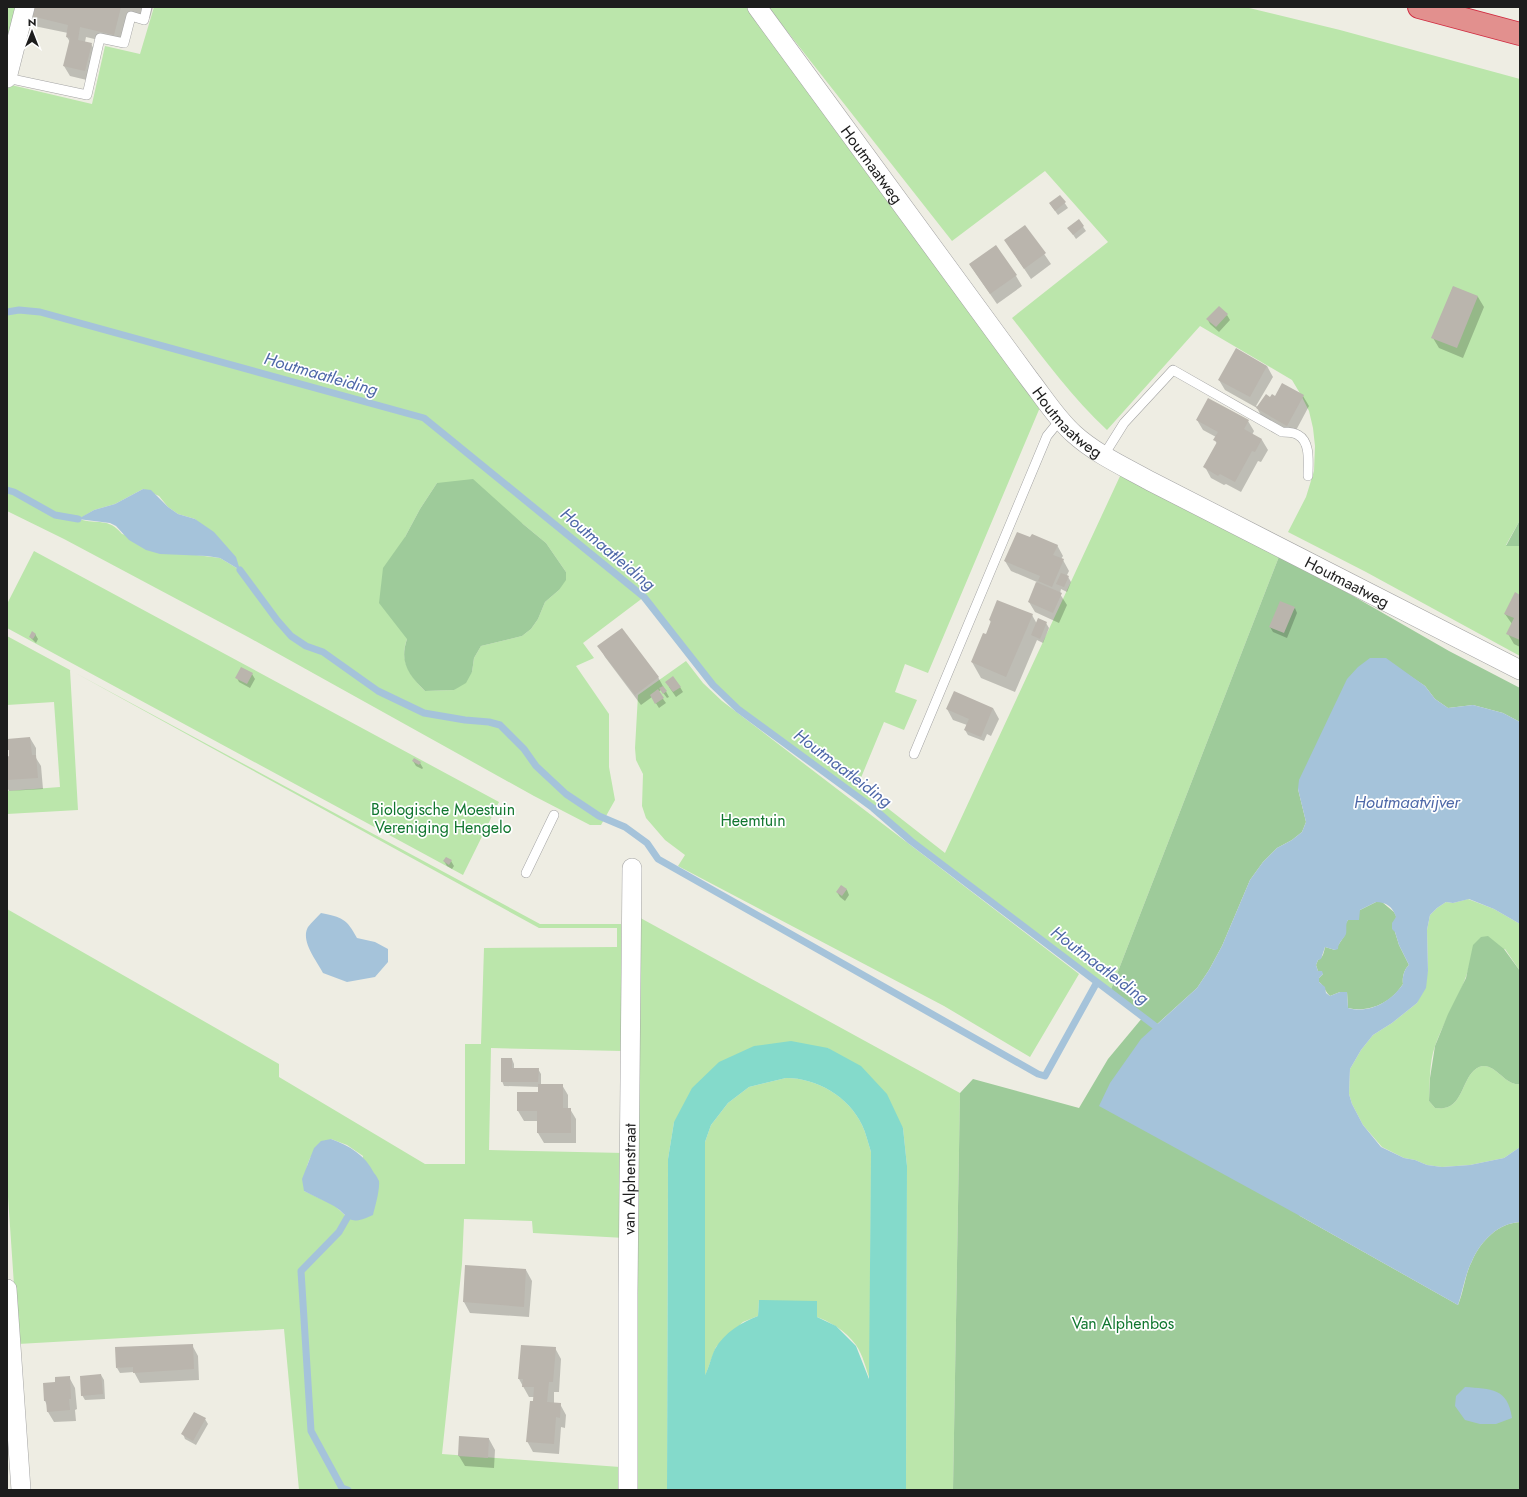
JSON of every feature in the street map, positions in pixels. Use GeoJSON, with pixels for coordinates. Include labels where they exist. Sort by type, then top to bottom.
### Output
{"type":"FeatureCollection","features":[{"type":"Feature","properties":{"kind":"highway"},"geometry":{"type":"LineString","coordinates":[[1419,7],[1520,34]]}},
{"type":"Feature","properties":{"kind":"street"},"geometry":{"type":"LineString","coordinates":[[7,78],[25,7]]}},
{"type":"Feature","properties":{"kind":"street","name":"Houtmaatweg"},"geometry":{"type":"LineString","coordinates":[[757,7],[1060,420],[1075,435],[1104,456],[1150,481],[1520,670]]}},
{"type":"Feature","properties":{"kind":"street","name":"van Alphenstraat"},"geometry":{"type":"LineString","coordinates":[[628,1490],[628,1286],[632,868]]}},
{"type":"Feature","properties":{"kind":"street"},"geometry":{"type":"LineString","coordinates":[[7,1289],[21,1490]]}},
{"type":"Feature","properties":{"kind":"lane"},"geometry":{"type":"LineString","coordinates":[[7,78],[87,95],[100,38],[124,43],[131,16],[144,20],[147,7]]}},
{"type":"Feature","properties":{"kind":"lane"},"geometry":{"type":"LineString","coordinates":[[1104,456],[1124,423],[1173,370],[1282,432],[1297,434],[1306,444],[1308,476]]}},
{"type":"Feature","properties":{"kind":"lane"},"geometry":{"type":"LineString","coordinates":[[914,754],[1047,436],[1060,420]]}},
{"type":"Feature","properties":{"kind":"lane"},"geometry":{"type":"LineString","coordinates":[[526,873],[554,815]]}},
{"type":"Feature","properties":{"kind":"green space"},"geometry":{"type":"Polygon","coordinates":[[[7,7],[19,7],[7,58],[7,7]]]}},
{"type":"Feature","properties":{"kind":"green space"},"geometry":{"type":"Polygon","coordinates":[[[154,7],[746,7],[1041,405],[928,673],[905,664],[895,692],[917,700],[904,730],[884,722],[858,785],[945,853],[1121,474],[1280,554],[1110,992],[911,841],[873,808],[738,709],[713,685],[644,597],[583,643],[594,658],[576,666],[609,714],[609,767],[615,800],[601,825],[590,825],[534,796],[248,637],[64,539],[7,511],[7,84],[92,104],[105,46],[140,54],[154,7]],[[437,483],[420,509],[405,537],[407,639],[404,654],[407,668],[425,691],[454,690],[472,672],[474,658],[481,646],[522,636],[531,629],[538,619],[545,602],[559,590],[566,572],[546,543],[523,524],[437,483]],[[143,489],[115,504],[94,510],[79,519],[107,523],[112,525],[122,534],[196,555],[220,558],[240,570],[195,519],[178,514],[168,507],[159,496],[143,489]]]}},
{"type":"Feature","properties":{"kind":"green space"},"geometry":{"type":"Polygon","coordinates":[[[768,7],[1245,7],[1340,30],[1520,79],[1520,520],[1506,545],[1520,546],[1520,656],[1366,572],[1288,532],[1306,497],[1314,471],[1315,446],[1309,411],[1292,380],[1200,326],[1107,430],[1069,390],[1012,318],[1108,242],[1045,171],[952,241],[768,7]]]}},
{"type":"Feature","properties":{"kind":"green space"},"geometry":{"type":"Polygon","coordinates":[[[473,479],[546,543],[566,572],[566,580],[559,590],[545,602],[538,619],[531,629],[522,636],[481,646],[474,658],[472,672],[466,683],[454,690],[425,691],[414,680],[407,668],[404,655],[407,639],[379,603],[383,568],[405,537],[420,509],[437,483],[473,479]]]}},
{"type":"Feature","properties":{"kind":"green space"},"geometry":{"type":"Polygon","coordinates":[[[1520,520],[1520,546],[1506,546],[1520,520]]]}},
{"type":"Feature","properties":{"kind":"green space","name":"Biologische Moestuin Vereniging Hengelo"},"geometry":{"type":"Polygon","coordinates":[[[34,551],[499,802],[463,875],[7,628],[7,604],[34,551]]]}},
{"type":"Feature","properties":{"kind":"green space","name":"Van Alphenbos"},"geometry":{"type":"Polygon","coordinates":[[[1280,554],[1449,651],[1520,688],[1520,722],[1503,713],[1473,705],[1448,708],[1435,699],[1425,686],[1407,674],[1298,789],[1306,822],[1302,832],[1292,840],[1277,848],[1263,862],[1250,880],[1222,946],[1209,970],[1197,988],[1155,1026],[1300,1216],[1458,1305],[1470,1266],[1485,1240],[1491,1234],[1504,1226],[1520,1222],[1520,1490],[953,1490],[960,1093],[973,1079],[1079,1108],[1108,1059],[1143,1017],[1110,992],[1280,554]]]}},
{"type":"Feature","properties":{"kind":"green space"},"geometry":{"type":"Polygon","coordinates":[[[7,636],[70,670],[78,810],[7,814],[7,791],[60,787],[54,702],[7,705],[7,636]]]}},
{"type":"Feature","properties":{"kind":"green space","name":"Heemtuin"},"geometry":{"type":"Polygon","coordinates":[[[686,661],[703,683],[722,701],[1079,974],[1030,1057],[944,1006],[678,866],[685,855],[665,840],[646,818],[642,806],[643,774],[636,760],[635,748],[638,695],[686,661]]]}},
{"type":"Feature","properties":{"kind":"green space"},"geometry":{"type":"Polygon","coordinates":[[[74,672],[540,924],[621,924],[622,1051],[491,1048],[489,1150],[624,1153],[625,1238],[533,1233],[532,1221],[464,1219],[462,1264],[442,1454],[620,1467],[620,1490],[299,1490],[284,1329],[18,1344],[7,1182],[7,909],[279,1064],[279,1077],[425,1164],[465,1164],[465,1044],[481,1044],[484,948],[617,947],[617,928],[539,928],[74,672]],[[331,1139],[310,1158],[307,1166],[304,1191],[334,1205],[349,1219],[363,1156],[347,1145],[331,1139]]]}},
{"type":"Feature","properties":{"kind":"green space"},"geometry":{"type":"Polygon","coordinates":[[[1468,899],[1494,909],[1520,924],[1520,971],[1505,949],[1470,963],[1463,985],[1435,1046],[1430,1073],[1429,1101],[1435,1108],[1451,1106],[1456,1101],[1473,1071],[1479,1067],[1485,1066],[1490,1068],[1510,1082],[1520,1084],[1520,1147],[1504,1158],[1470,1165],[1442,1167],[1427,1165],[1415,1160],[1404,1158],[1382,1147],[1363,1125],[1352,1104],[1349,1094],[1350,1069],[1361,1050],[1373,1035],[1392,1023],[1417,1003],[1428,971],[1427,930],[1430,915],[1446,902],[1453,903],[1468,899]]]}},
{"type":"Feature","properties":{"kind":"green space"},"geometry":{"type":"Polygon","coordinates":[[[1376,902],[1382,902],[1394,912],[1396,916],[1395,932],[1399,945],[1409,965],[1404,974],[1403,984],[1398,991],[1386,1001],[1371,1008],[1348,1008],[1347,992],[1340,992],[1330,996],[1319,982],[1319,978],[1323,974],[1318,971],[1316,965],[1318,960],[1323,955],[1325,947],[1335,950],[1345,935],[1346,923],[1348,920],[1360,910],[1376,902]]]}},
{"type":"Feature","properties":{"kind":"green space"},"geometry":{"type":"Polygon","coordinates":[[[635,915],[960,1093],[953,1490],[906,1490],[907,1166],[903,1128],[828,1048],[674,1122],[668,1159],[667,1490],[633,1490],[635,915]]]}},
{"type":"Feature","properties":{"kind":"green space"},"geometry":{"type":"Polygon","coordinates":[[[1488,936],[1504,949],[1520,971],[1520,1084],[1510,1082],[1490,1068],[1485,1066],[1479,1067],[1469,1076],[1456,1101],[1451,1106],[1435,1108],[1429,1101],[1430,1078],[1435,1046],[1448,1014],[1466,978],[1473,945],[1481,937],[1488,936]]]}},
{"type":"Feature","properties":{"kind":"green space"},"geometry":{"type":"Polygon","coordinates":[[[786,1078],[809,1081],[820,1085],[840,1098],[849,1106],[862,1125],[871,1152],[870,1380],[856,1345],[847,1335],[836,1327],[825,1320],[812,1315],[759,1300],[758,1316],[743,1322],[716,1347],[705,1376],[705,1142],[711,1125],[728,1103],[749,1087],[786,1078]]]}},
{"type":"Feature","properties":{"kind":"shaded area"},"geometry":{"type":"Polygon","coordinates":[[[791,1041],[828,1048],[861,1066],[887,1094],[903,1128],[907,1166],[906,1490],[667,1490],[668,1159],[674,1122],[692,1088],[719,1062],[754,1046],[791,1041]],[[786,1078],[749,1087],[728,1103],[711,1125],[705,1142],[705,1375],[712,1355],[723,1338],[746,1321],[758,1316],[759,1300],[817,1301],[817,1317],[836,1326],[856,1346],[869,1379],[871,1152],[862,1125],[849,1106],[831,1091],[820,1085],[798,1079],[786,1078]]]}},
{"type":"Feature","properties":{"kind":"water"},"geometry":{"type":"Polygon","coordinates":[[[143,489],[151,490],[168,507],[178,514],[195,519],[214,532],[236,557],[240,570],[220,558],[160,554],[146,550],[129,540],[116,526],[110,523],[78,519],[94,510],[115,504],[143,489]]]}},
{"type":"Feature","properties":{"kind":"water","name":"Houtmaatvijver"},"geometry":{"type":"Polygon","coordinates":[[[1370,658],[1386,658],[1425,686],[1435,699],[1448,708],[1473,705],[1503,713],[1520,722],[1520,924],[1494,909],[1469,899],[1453,903],[1446,902],[1437,908],[1430,915],[1427,930],[1428,971],[1426,988],[1417,1003],[1392,1023],[1373,1035],[1361,1050],[1350,1069],[1349,1094],[1352,1104],[1363,1125],[1381,1147],[1404,1158],[1415,1160],[1427,1165],[1442,1167],[1470,1165],[1504,1158],[1520,1147],[1520,1222],[1504,1226],[1491,1234],[1485,1240],[1470,1266],[1458,1305],[1300,1216],[1099,1106],[1110,1083],[1141,1039],[1197,988],[1222,946],[1250,880],[1263,862],[1277,848],[1292,840],[1302,832],[1306,822],[1298,789],[1299,780],[1347,679],[1358,667],[1370,658]],[[1376,902],[1360,910],[1359,920],[1348,920],[1346,925],[1346,934],[1339,944],[1338,949],[1335,950],[1325,947],[1321,959],[1318,960],[1316,965],[1318,971],[1322,971],[1323,974],[1319,978],[1319,982],[1325,987],[1326,993],[1330,996],[1340,992],[1347,992],[1348,1008],[1371,1008],[1386,1001],[1403,984],[1404,974],[1409,965],[1399,945],[1395,932],[1392,929],[1392,923],[1396,917],[1395,913],[1389,906],[1376,902]]]}},
{"type":"Feature","properties":{"kind":"water"},"geometry":{"type":"Polygon","coordinates":[[[321,913],[343,920],[347,923],[357,938],[375,942],[388,949],[388,962],[375,977],[347,982],[323,973],[310,951],[306,938],[308,927],[321,913]]]}},
{"type":"Feature","properties":{"kind":"water"},"geometry":{"type":"Polygon","coordinates":[[[331,1139],[351,1148],[361,1156],[378,1178],[379,1189],[373,1215],[364,1219],[349,1219],[332,1205],[304,1191],[302,1179],[314,1148],[321,1141],[331,1139]]]}},
{"type":"Feature","properties":{"kind":"water"},"geometry":{"type":"Polygon","coordinates":[[[1465,1387],[1483,1388],[1497,1392],[1507,1401],[1512,1418],[1496,1424],[1480,1424],[1465,1420],[1455,1406],[1456,1396],[1465,1387]]]}},
{"type":"Feature","properties":{"kind":"building"},"geometry":{"type":"Polygon","coordinates":[[[29,7],[121,7],[114,35],[80,27],[78,40],[92,43],[85,71],[63,66],[70,38],[66,37],[68,25],[27,15],[29,7]]]}},
{"type":"Feature","properties":{"kind":"building"},"geometry":{"type":"Polygon","coordinates":[[[1060,195],[1066,202],[1055,211],[1049,203],[1060,195]]]}},
{"type":"Feature","properties":{"kind":"building"},"geometry":{"type":"Polygon","coordinates":[[[1079,219],[1084,226],[1073,235],[1067,228],[1079,219]]]}},
{"type":"Feature","properties":{"kind":"building"},"geometry":{"type":"Polygon","coordinates":[[[1025,225],[1046,253],[1024,269],[1004,240],[1025,225]]]}},
{"type":"Feature","properties":{"kind":"building"},"geometry":{"type":"Polygon","coordinates":[[[996,245],[1017,275],[990,294],[969,264],[996,245]]]}},
{"type":"Feature","properties":{"kind":"building"},"geometry":{"type":"Polygon","coordinates":[[[1453,286],[1478,296],[1457,348],[1431,338],[1453,286]]]}},
{"type":"Feature","properties":{"kind":"building"},"geometry":{"type":"Polygon","coordinates":[[[1219,306],[1228,314],[1216,327],[1206,319],[1219,306]]]}},
{"type":"Feature","properties":{"kind":"building"},"geometry":{"type":"Polygon","coordinates":[[[1236,348],[1267,366],[1250,397],[1218,380],[1236,348]]]}},
{"type":"Feature","properties":{"kind":"building"},"geometry":{"type":"Polygon","coordinates":[[[1282,383],[1304,395],[1287,426],[1256,408],[1266,394],[1270,397],[1272,394],[1275,396],[1282,383]]]}},
{"type":"Feature","properties":{"kind":"building"},"geometry":{"type":"Polygon","coordinates":[[[1208,398],[1249,420],[1244,429],[1262,439],[1255,452],[1252,451],[1235,482],[1220,474],[1218,476],[1203,467],[1217,442],[1213,440],[1218,432],[1196,420],[1208,398]]]}},
{"type":"Feature","properties":{"kind":"building"},"geometry":{"type":"Polygon","coordinates":[[[1017,532],[1030,537],[1032,534],[1058,545],[1053,555],[1064,559],[1052,587],[1038,581],[1040,576],[1004,561],[1017,532]]]}},
{"type":"Feature","properties":{"kind":"building"},"geometry":{"type":"Polygon","coordinates":[[[1061,573],[1069,576],[1064,587],[1056,584],[1061,573]]]}},
{"type":"Feature","properties":{"kind":"building"},"geometry":{"type":"Polygon","coordinates":[[[1036,582],[1062,593],[1053,613],[1028,602],[1036,582]]]}},
{"type":"Feature","properties":{"kind":"building"},"geometry":{"type":"Polygon","coordinates":[[[1515,592],[1520,595],[1520,640],[1506,634],[1514,618],[1504,614],[1515,592]]]}},
{"type":"Feature","properties":{"kind":"building"},"geometry":{"type":"Polygon","coordinates":[[[997,600],[1033,614],[1006,677],[971,662],[983,633],[986,634],[991,621],[989,620],[997,600]]]}},
{"type":"Feature","properties":{"kind":"building"},"geometry":{"type":"Polygon","coordinates":[[[1280,601],[1295,607],[1284,633],[1269,627],[1280,601]]]}},
{"type":"Feature","properties":{"kind":"building"},"geometry":{"type":"Polygon","coordinates":[[[1038,618],[1047,622],[1040,639],[1031,635],[1038,618]]]}},
{"type":"Feature","properties":{"kind":"building"},"geometry":{"type":"Polygon","coordinates":[[[622,628],[659,677],[635,695],[597,646],[622,628]]]}},
{"type":"Feature","properties":{"kind":"building"},"geometry":{"type":"Polygon","coordinates":[[[32,631],[36,634],[33,639],[29,637],[32,631]]]}},
{"type":"Feature","properties":{"kind":"building"},"geometry":{"type":"Polygon","coordinates":[[[241,667],[253,673],[247,684],[235,678],[241,667]]]}},
{"type":"Feature","properties":{"kind":"building"},"geometry":{"type":"Polygon","coordinates":[[[673,676],[681,687],[673,692],[665,682],[673,676]]]}},
{"type":"Feature","properties":{"kind":"building"},"geometry":{"type":"Polygon","coordinates":[[[663,686],[667,691],[663,694],[659,688],[663,686]]]}},
{"type":"Feature","properties":{"kind":"building"},"geometry":{"type":"Polygon","coordinates":[[[658,689],[664,698],[655,704],[650,695],[658,689]]]}},
{"type":"Feature","properties":{"kind":"building"},"geometry":{"type":"Polygon","coordinates":[[[954,691],[993,708],[981,737],[964,730],[969,719],[946,709],[954,691]]]}},
{"type":"Feature","properties":{"kind":"building"},"geometry":{"type":"Polygon","coordinates":[[[30,737],[32,755],[36,755],[38,778],[7,780],[7,757],[9,756],[9,750],[7,750],[7,739],[30,737]]]}},
{"type":"Feature","properties":{"kind":"building"},"geometry":{"type":"Polygon","coordinates":[[[414,758],[421,762],[419,765],[412,761],[414,758]]]}},
{"type":"Feature","properties":{"kind":"building"},"geometry":{"type":"Polygon","coordinates":[[[446,857],[452,860],[449,865],[443,861],[446,857]]]}},
{"type":"Feature","properties":{"kind":"building"},"geometry":{"type":"Polygon","coordinates":[[[841,885],[847,889],[842,896],[836,892],[841,885]]]}},
{"type":"Feature","properties":{"kind":"building"},"geometry":{"type":"Polygon","coordinates":[[[501,1058],[512,1058],[512,1068],[539,1068],[538,1082],[501,1082],[501,1058]]]}},
{"type":"Feature","properties":{"kind":"building"},"geometry":{"type":"Polygon","coordinates":[[[538,1084],[563,1084],[563,1108],[571,1108],[571,1133],[537,1133],[537,1111],[517,1111],[517,1092],[538,1092],[538,1084]]]}},
{"type":"Feature","properties":{"kind":"building"},"geometry":{"type":"Polygon","coordinates":[[[465,1265],[526,1269],[524,1307],[463,1302],[465,1265]]]}},
{"type":"Feature","properties":{"kind":"building"},"geometry":{"type":"Polygon","coordinates":[[[193,1344],[194,1369],[133,1373],[133,1367],[116,1368],[115,1347],[193,1344]]]}},
{"type":"Feature","properties":{"kind":"building"},"geometry":{"type":"Polygon","coordinates":[[[521,1345],[556,1347],[553,1382],[549,1382],[547,1402],[561,1403],[560,1418],[556,1417],[554,1444],[526,1442],[530,1401],[533,1401],[534,1387],[522,1387],[523,1379],[518,1379],[521,1345]]]}},
{"type":"Feature","properties":{"kind":"building"},"geometry":{"type":"Polygon","coordinates":[[[101,1374],[103,1394],[81,1396],[80,1376],[101,1374]]]}},
{"type":"Feature","properties":{"kind":"building"},"geometry":{"type":"Polygon","coordinates":[[[70,1376],[70,1410],[47,1412],[46,1401],[44,1401],[43,1383],[55,1382],[55,1377],[70,1376]]]}},
{"type":"Feature","properties":{"kind":"building"},"geometry":{"type":"Polygon","coordinates":[[[194,1412],[206,1418],[193,1441],[181,1434],[194,1412]]]}},
{"type":"Feature","properties":{"kind":"building"},"geometry":{"type":"Polygon","coordinates":[[[459,1436],[489,1438],[488,1458],[458,1456],[459,1436]]]}},
{"type":"Feature","properties":{"kind":"waterway","name":"Houtmaatleiding"},"geometry":{"type":"LineString","coordinates":[[7,312],[19,310],[40,312],[424,418],[644,597],[713,685],[738,709],[873,808],[911,841],[1155,1026]]}},
{"type":"Feature","properties":{"kind":"waterway"},"geometry":{"type":"LineString","coordinates":[[7,490],[14,492],[55,515],[78,519]]}},
{"type":"Feature","properties":{"kind":"waterway"},"geometry":{"type":"LineString","coordinates":[[240,570],[277,620],[291,636],[306,646],[323,652],[378,691],[424,713],[465,720],[489,722],[500,725],[524,749],[536,766],[566,794],[599,816],[625,827],[647,843],[658,859],[1038,1074],[1045,1076],[1097,982]]}},
{"type":"Feature","properties":{"kind":"waterway"},"geometry":{"type":"LineString","coordinates":[[347,1218],[339,1232],[301,1271],[311,1431],[342,1488],[348,1490]]}}]}
